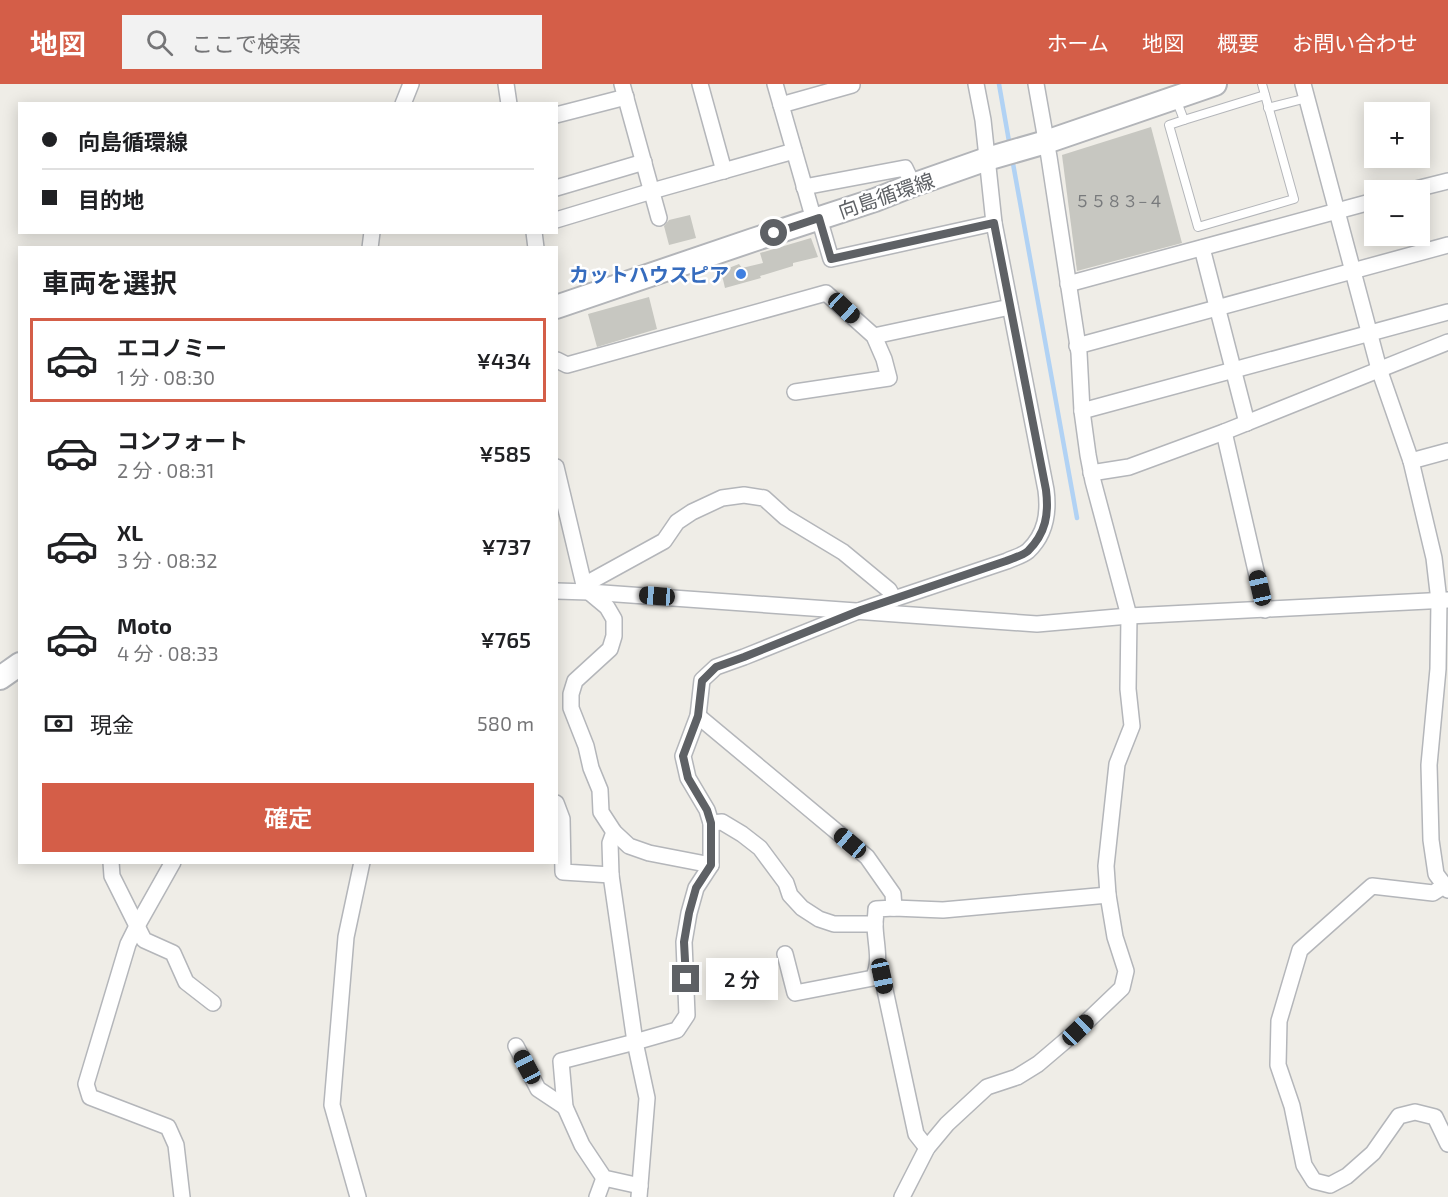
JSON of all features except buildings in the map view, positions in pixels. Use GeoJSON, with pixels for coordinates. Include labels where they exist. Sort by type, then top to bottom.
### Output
{"type":"FeatureCollection","features":[{"type":"Feature","properties":{"kind":"main road","name":"向島循環線"},"geometry":{"type":"LineString","coordinates":[[558,306],[1215,84]]}},
{"type":"Feature","properties":{"kind":"main road"},"geometry":{"type":"LineString","coordinates":[[0,678],[18,665]]}},
{"type":"Feature","properties":{"kind":"street"},"geometry":{"type":"LineString","coordinates":[[404,102],[411,84]]}},
{"type":"Feature","properties":{"kind":"street"},"geometry":{"type":"LineString","coordinates":[[504,84],[508,102]]}},
{"type":"Feature","properties":{"kind":"street"},"geometry":{"type":"LineString","coordinates":[[700,84],[724,171]]}},
{"type":"Feature","properties":{"kind":"street"},"geometry":{"type":"LineString","coordinates":[[775,84],[804,188],[831,259],[994,223]]}},
{"type":"Feature","properties":{"kind":"street"},"geometry":{"type":"LineString","coordinates":[[614,832],[610,843],[611,875],[635,1042],[647,1098],[639,1192],[604,1178],[582,1145],[565,1107],[561,1061],[635,1042],[677,1030],[687,1015],[684,942],[696,888],[711,865],[711,823],[707,810],[688,778],[683,756],[698,716],[702,681],[716,667],[861,610],[1027,552],[1041,534],[1047,519],[1048,506],[994,223],[990,159],[976,84]]}},
{"type":"Feature","properties":{"kind":"street"},"geometry":{"type":"LineString","coordinates":[[902,1197],[927,1148],[947,1124],[987,1087],[1017,1077],[1038,1064],[1078,1030],[1122,988],[1126,971],[1115,937],[1106,866],[1117,765],[1132,726],[1128,689],[1129,616],[1091,473],[1082,411],[1077,346],[1042,143],[1036,84]]}},
{"type":"Feature","properties":{"kind":"street"},"geometry":{"type":"LineString","coordinates":[[781,105],[852,85]]}},
{"type":"Feature","properties":{"kind":"street"},"geometry":{"type":"LineString","coordinates":[[558,115],[624,91],[659,218]]}},
{"type":"Feature","properties":{"kind":"street"},"geometry":{"type":"LineString","coordinates":[[1305,91],[1379,369],[1441,558],[1443,600],[1428,765],[1431,840],[1436,874],[1446,888],[1432,893],[1372,885],[1300,950],[1279,1021],[1278,1065],[1292,1107],[1304,1165],[1314,1181],[1330,1185],[1347,1176],[1373,1153],[1399,1116],[1415,1112],[1435,1117],[1448,1144]]}},
{"type":"Feature","properties":{"kind":"street"},"geometry":{"type":"LineString","coordinates":[[558,219],[794,151]]}},
{"type":"Feature","properties":{"kind":"street"},"geometry":{"type":"LineString","coordinates":[[558,187],[644,162]]}},
{"type":"Feature","properties":{"kind":"street"},"geometry":{"type":"LineString","coordinates":[[804,188],[905,168],[913,185]]}},
{"type":"Feature","properties":{"kind":"street"},"geometry":{"type":"LineString","coordinates":[[1430,186],[1448,181]]}},
{"type":"Feature","properties":{"kind":"street"},"geometry":{"type":"LineString","coordinates":[[1068,284],[1364,204]]}},
{"type":"Feature","properties":{"kind":"street"},"geometry":{"type":"LineString","coordinates":[[1077,346],[1448,245]]}},
{"type":"Feature","properties":{"kind":"street"},"geometry":{"type":"LineString","coordinates":[[1202,248],[1247,423]]}},
{"type":"Feature","properties":{"kind":"street"},"geometry":{"type":"LineString","coordinates":[[558,361],[567,365],[826,292],[874,336],[889,378],[795,392]]}},
{"type":"Feature","properties":{"kind":"street"},"geometry":{"type":"LineString","coordinates":[[874,336],[1010,307]]}},
{"type":"Feature","properties":{"kind":"street"},"geometry":{"type":"LineString","coordinates":[[1082,411],[1448,312]]}},
{"type":"Feature","properties":{"kind":"street"},"geometry":{"type":"LineString","coordinates":[[1091,473],[1129,467],[1247,423],[1448,342]]}},
{"type":"Feature","properties":{"kind":"street"},"geometry":{"type":"LineString","coordinates":[[1224,432],[1265,610]]}},
{"type":"Feature","properties":{"kind":"street"},"geometry":{"type":"LineString","coordinates":[[1411,461],[1448,451]]}},
{"type":"Feature","properties":{"kind":"street"},"geometry":{"type":"LineString","coordinates":[[558,475],[586,588],[607,607],[614,619],[614,636],[610,649],[575,681],[571,694],[571,708],[600,790],[602,812],[614,832],[629,846],[649,853],[711,865]]}},
{"type":"Feature","properties":{"kind":"street"},"geometry":{"type":"LineString","coordinates":[[586,588],[664,541],[678,522],[692,512],[722,498],[744,495],[764,498],[785,517],[843,552],[889,590],[894,599]]}},
{"type":"Feature","properties":{"kind":"street"},"geometry":{"type":"LineString","coordinates":[[558,591],[586,588],[1037,624],[1129,616],[1443,600]]}},
{"type":"Feature","properties":{"kind":"street"},"geometry":{"type":"LineString","coordinates":[[698,716],[867,857],[893,894],[894,908]]}},
{"type":"Feature","properties":{"kind":"street"},"geometry":{"type":"LineString","coordinates":[[558,808],[562,819],[563,872],[611,875]]}},
{"type":"Feature","properties":{"kind":"street"},"geometry":{"type":"LineString","coordinates":[[711,823],[722,822],[760,848],[786,883],[790,895],[802,908],[819,919],[834,924],[875,924]]}},
{"type":"Feature","properties":{"kind":"street"},"geometry":{"type":"LineString","coordinates":[[111,864],[112,876],[144,940],[173,953],[186,982],[213,1003]]}},
{"type":"Feature","properties":{"kind":"street"},"geometry":{"type":"LineString","coordinates":[[172,864],[128,944],[86,1084],[90,1097],[168,1127],[176,1145],[182,1197]]}},
{"type":"Feature","properties":{"kind":"street"},"geometry":{"type":"LineString","coordinates":[[358,1197],[332,1105],[346,937],[362,864]]}},
{"type":"Feature","properties":{"kind":"street"},"geometry":{"type":"LineString","coordinates":[[785,954],[795,993],[873,978],[878,962],[876,909],[943,910],[1108,895]]}},
{"type":"Feature","properties":{"kind":"street"},"geometry":{"type":"LineString","coordinates":[[877,970],[882,976],[916,1134],[927,1148]]}},
{"type":"Feature","properties":{"kind":"street"},"geometry":{"type":"LineString","coordinates":[[516,1046],[538,1089],[565,1107]]}},
{"type":"Feature","properties":{"kind":"street"},"geometry":{"type":"LineString","coordinates":[[597,1197],[604,1178]]}},
{"type":"Feature","properties":{"kind":"lane"},"geometry":{"type":"LineString","coordinates":[[1262,84],[1294,199],[1198,227],[1169,124],[1265,95]]}},
{"type":"Feature","properties":{"kind":"lane"},"geometry":{"type":"LineString","coordinates":[[1268,108],[1305,91]]}},
{"type":"Feature","properties":{"kind":"lane"},"geometry":{"type":"LineString","coordinates":[[1176,98],[1184,120]]}},
{"type":"Feature","properties":{"kind":"waterway"},"geometry":{"type":"LineString","coordinates":[[999,84],[1010,147]]}},
{"type":"Feature","properties":{"kind":"waterway"},"geometry":{"type":"LineString","coordinates":[[1012,158],[1077,518]]}},
{"type":"Feature","properties":{"kind":"place","name":"カットハウスピア"},"geometry":{"type":"Point","coordinates":[741,274]}},
{"type":"Feature","properties":{"kind":"route"},"geometry":{"type":"LineString","coordinates":[[686,979],[684,942],[689,913],[696,888],[711,865],[711,823],[707,810],[688,778],[683,756],[698,716],[702,681],[716,667],[861,610],[1027,552],[1041,534],[1047,519],[1046,490],[994,223],[831,259],[819,218],[774,233]]}}]}
